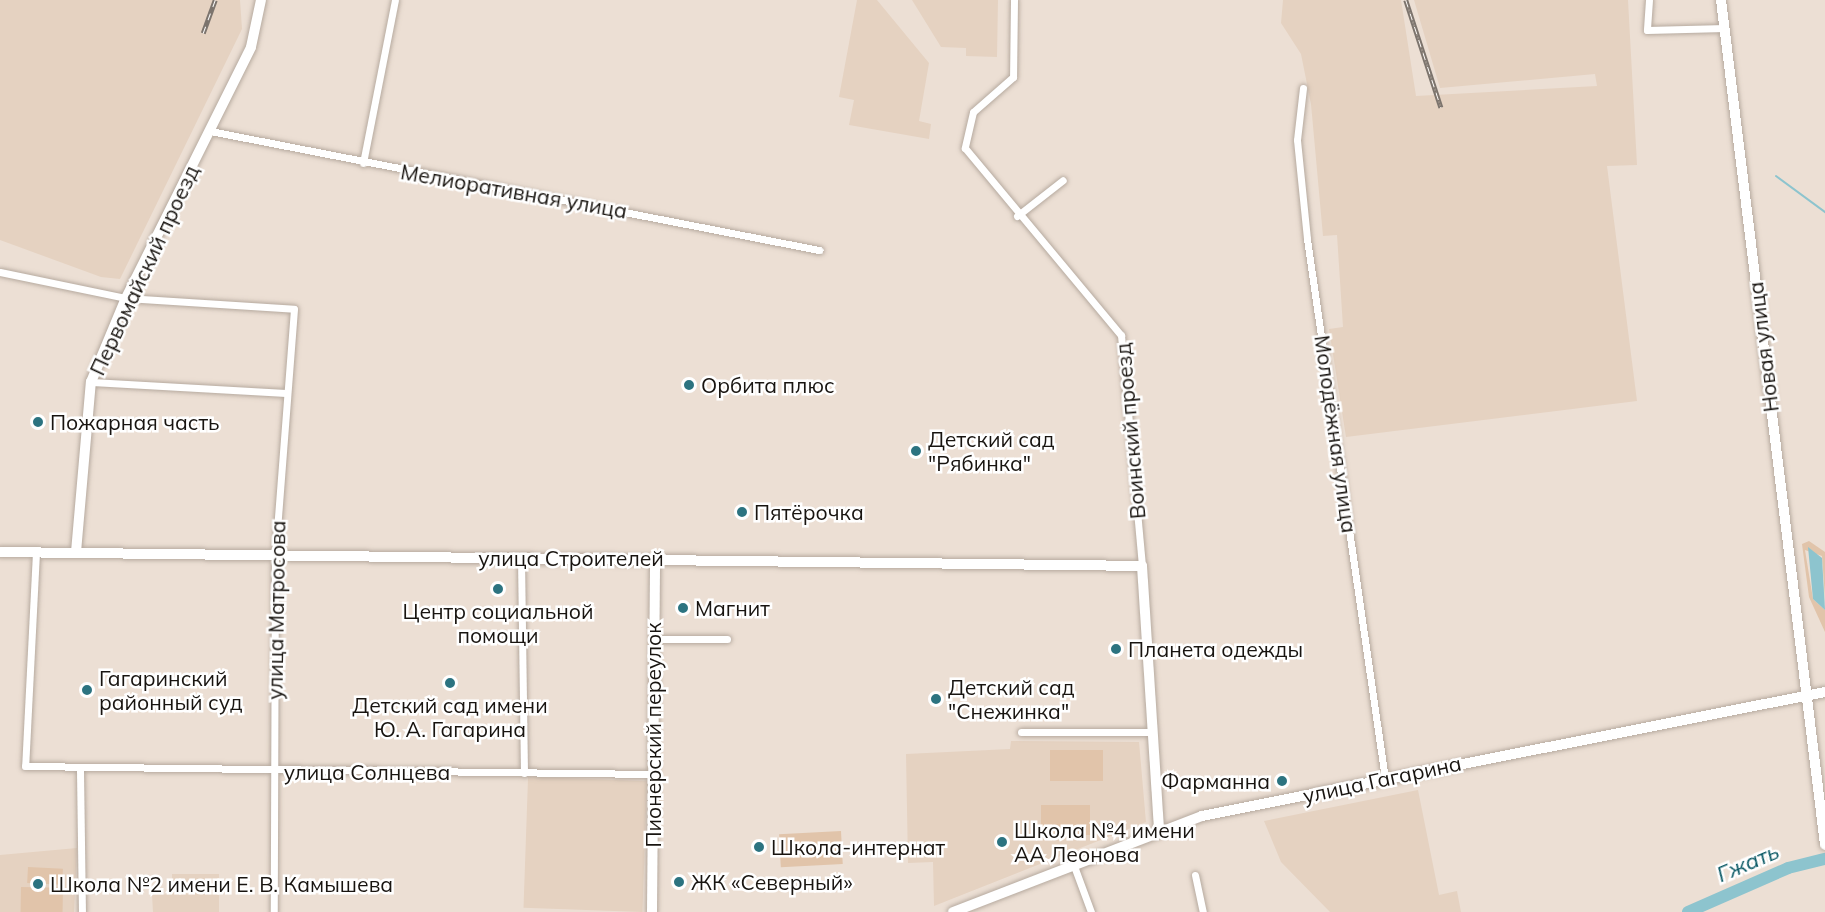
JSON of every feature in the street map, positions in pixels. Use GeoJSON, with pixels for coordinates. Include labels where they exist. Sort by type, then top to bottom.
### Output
{"type":"FeatureCollection","features":[{"type":"Feature","properties":{"kind":"main road","name":"Первомайский проезд"},"geometry":{"type":"LineString","coordinates":[[76,552],[91,382],[126,298],[251,47],[261,0]]}},
{"type":"Feature","properties":{"kind":"main road","name":"Новая улица"},"geometry":{"type":"LineString","coordinates":[[1721,0],[1825,845]]}},
{"type":"Feature","properties":{"kind":"main road","name":"улица Строителей"},"geometry":{"type":"LineString","coordinates":[[0,552],[1142,566]]}},
{"type":"Feature","properties":{"kind":"main road","name":"Пионерский переулок"},"geometry":{"type":"LineString","coordinates":[[652,912],[654,774],[652,639],[655,559]]}},
{"type":"Feature","properties":{"kind":"main road","name":"Воинский проезд"},"geometry":{"type":"LineString","coordinates":[[1142,566],[1159,830]]}},
{"type":"Feature","properties":{"kind":"main road","name":"улица Гагарина"},"geometry":{"type":"LineString","coordinates":[[952,912],[1074,866],[1159,830],[1202,816],[1805,694],[1825,692]]}},
{"type":"Feature","properties":{"kind":"street"},"geometry":{"type":"LineString","coordinates":[[363,163],[395,0]]}},
{"type":"Feature","properties":{"kind":"street","name":"Воинский проезд"},"geometry":{"type":"LineString","coordinates":[[1014,0],[1013,77],[973,112],[965,148],[1017,216],[1122,335],[1142,566]]}},
{"type":"Feature","properties":{"kind":"street"},"geometry":{"type":"LineString","coordinates":[[1649,0],[1647,30],[1725,28]]}},
{"type":"Feature","properties":{"kind":"street","name":"Молодёжная улица"},"geometry":{"type":"LineString","coordinates":[[1302,88],[1297,140],[1307,239],[1385,779]]}},
{"type":"Feature","properties":{"kind":"street","name":"Мелиоративная улица"},"geometry":{"type":"LineString","coordinates":[[210,131],[363,163],[819,250]]}},
{"type":"Feature","properties":{"kind":"street"},"geometry":{"type":"LineString","coordinates":[[1017,216],[1063,180]]}},
{"type":"Feature","properties":{"kind":"street"},"geometry":{"type":"LineString","coordinates":[[0,272],[126,298]]}},
{"type":"Feature","properties":{"kind":"street","name":"улица Матросова"},"geometry":{"type":"LineString","coordinates":[[126,298],[294,309],[275,555],[274,912]]}},
{"type":"Feature","properties":{"kind":"street"},"geometry":{"type":"LineString","coordinates":[[91,382],[287,393]]}},
{"type":"Feature","properties":{"kind":"street","name":"улица Солнцева"},"geometry":{"type":"LineString","coordinates":[[36,552],[25,766],[80,771],[654,774]]}},
{"type":"Feature","properties":{"kind":"street"},"geometry":{"type":"LineString","coordinates":[[521,558],[524,773]]}},
{"type":"Feature","properties":{"kind":"street"},"geometry":{"type":"LineString","coordinates":[[652,639],[727,639]]}},
{"type":"Feature","properties":{"kind":"street"},"geometry":{"type":"LineString","coordinates":[[1021,732],[1152,732]]}},
{"type":"Feature","properties":{"kind":"street"},"geometry":{"type":"LineString","coordinates":[[80,771],[82,912]]}},
{"type":"Feature","properties":{"kind":"street"},"geometry":{"type":"LineString","coordinates":[[1074,866],[1091,912]]}},
{"type":"Feature","properties":{"kind":"street"},"geometry":{"type":"LineString","coordinates":[[1195,875],[1203,912]]}},
{"type":"Feature","properties":{"kind":"shaded area"},"geometry":{"type":"Polygon","coordinates":[[[0,0],[240,0],[242,29],[120,279],[101,277],[0,240],[0,0]]]}},
{"type":"Feature","properties":{"kind":"shaded area"},"geometry":{"type":"Polygon","coordinates":[[[857,0],[877,0],[929,63],[919,121],[931,124],[929,139],[849,125],[854,100],[839,97],[857,0]]]}},
{"type":"Feature","properties":{"kind":"shaded area"},"geometry":{"type":"Polygon","coordinates":[[[912,0],[998,0],[997,57],[966,56],[966,48],[941,47],[912,0]]]}},
{"type":"Feature","properties":{"kind":"shaded area"},"geometry":{"type":"Polygon","coordinates":[[[1283,0],[1401,0],[1416,96],[1597,86],[1595,74],[1440,88],[1414,0],[1628,0],[1637,165],[1607,166],[1637,401],[1346,437],[1329,329],[1343,327],[1337,235],[1323,236],[1311,104],[1301,54],[1281,23],[1283,0]]]}},
{"type":"Feature","properties":{"kind":"shaded area"},"geometry":{"type":"Polygon","coordinates":[[[1809,541],[1825,552],[1825,597],[1822,556],[1805,550],[1813,599],[1825,610],[1825,632],[1809,597],[1802,544],[1809,541]]]}},
{"type":"Feature","properties":{"kind":"shaded area","name":"Школа №4 имени АА Леонова"},"geometry":{"type":"Polygon","coordinates":[[[1011,741],[1139,742],[1146,822],[934,906],[933,862],[908,863],[906,754],[1010,749],[1011,741]]]}},
{"type":"Feature","properties":{"kind":"shaded area"},"geometry":{"type":"Polygon","coordinates":[[[1050,750],[1103,750],[1103,781],[1050,781],[1050,750]]]}},
{"type":"Feature","properties":{"kind":"shaded area"},"geometry":{"type":"Polygon","coordinates":[[[528,777],[647,781],[642,912],[524,908],[528,777]]]}},
{"type":"Feature","properties":{"kind":"shaded area"},"geometry":{"type":"Polygon","coordinates":[[[1418,790],[1439,895],[1457,891],[1461,912],[1330,912],[1281,862],[1264,821],[1418,790]]]}},
{"type":"Feature","properties":{"kind":"shaded area"},"geometry":{"type":"Polygon","coordinates":[[[1041,805],[1090,805],[1090,835],[1041,835],[1041,805]]]}},
{"type":"Feature","properties":{"kind":"shaded area"},"geometry":{"type":"Polygon","coordinates":[[[841,831],[843,864],[781,867],[779,834],[841,831]]]}},
{"type":"Feature","properties":{"kind":"shaded area","name":"Школа №2 имени Е. В. Камышева"},"geometry":{"type":"Polygon","coordinates":[[[77,848],[74,912],[0,912],[0,855],[77,848]]]}},
{"type":"Feature","properties":{"kind":"shaded area"},"geometry":{"type":"Polygon","coordinates":[[[28,867],[63,869],[62,885],[27,883],[28,867]]]}},
{"type":"Feature","properties":{"kind":"shaded area"},"geometry":{"type":"Polygon","coordinates":[[[172,874],[219,874],[219,912],[153,912],[152,895],[172,894],[172,874]]]}},
{"type":"Feature","properties":{"kind":"shaded area"},"geometry":{"type":"Polygon","coordinates":[[[21,887],[63,888],[63,912],[21,912],[21,887]]]}},
{"type":"Feature","properties":{"kind":"water"},"geometry":{"type":"Polygon","coordinates":[[[1808,547],[1822,558],[1825,610],[1813,599],[1808,547]]]}},
{"type":"Feature","properties":{"kind":"waterway"},"geometry":{"type":"LineString","coordinates":[[1776,176],[1825,212]]}},
{"type":"Feature","properties":{"kind":"waterway","name":"Гжать"},"geometry":{"type":"LineString","coordinates":[[1688,912],[1788,868],[1825,859]]}},
{"type":"Feature","properties":{"kind":"railway"},"geometry":{"type":"LineString","coordinates":[[203,33],[215,0]]}},
{"type":"Feature","properties":{"kind":"railway"},"geometry":{"type":"LineString","coordinates":[[1406,0],[1441,107]]}},
{"type":"Feature","properties":{"kind":"place","name":"Орбита плюс"},"geometry":{"type":"Point","coordinates":[689,385]}},
{"type":"Feature","properties":{"kind":"place","name":"Пожарная часть"},"geometry":{"type":"Point","coordinates":[38,422]}},
{"type":"Feature","properties":{"kind":"place","name":"Детский сад \"Рябинка\""},"geometry":{"type":"Point","coordinates":[916,451]}},
{"type":"Feature","properties":{"kind":"place","name":"Пятёрочка"},"geometry":{"type":"Point","coordinates":[742,512]}},
{"type":"Feature","properties":{"kind":"place","name":"Центр социальной помощи"},"geometry":{"type":"Point","coordinates":[498,589]}},
{"type":"Feature","properties":{"kind":"place","name":"Магнит"},"geometry":{"type":"Point","coordinates":[683,608]}},
{"type":"Feature","properties":{"kind":"place","name":"Планета одежды"},"geometry":{"type":"Point","coordinates":[1116,649]}},
{"type":"Feature","properties":{"kind":"place","name":"Детский сад имени Ю. А. Гагарина"},"geometry":{"type":"Point","coordinates":[450,683]}},
{"type":"Feature","properties":{"kind":"place","name":"Гагаринский районный суд"},"geometry":{"type":"Point","coordinates":[87,690]}},
{"type":"Feature","properties":{"kind":"place","name":"Детский сад \"Снежинка\""},"geometry":{"type":"Point","coordinates":[936,699]}},
{"type":"Feature","properties":{"kind":"place","name":"Фарманна"},"geometry":{"type":"Point","coordinates":[1282,781]}},
{"type":"Feature","properties":{"kind":"place","name":"Школа №4 имени АА Леонова"},"geometry":{"type":"Point","coordinates":[1002,842]}},
{"type":"Feature","properties":{"kind":"place","name":"Школа-интернат"},"geometry":{"type":"Point","coordinates":[759,847]}},
{"type":"Feature","properties":{"kind":"place","name":"ЖК «Северный»"},"geometry":{"type":"Point","coordinates":[679,882]}},
{"type":"Feature","properties":{"kind":"place","name":"Школа №2 имени Е. В. Камышева"},"geometry":{"type":"Point","coordinates":[38,884]}}]}
